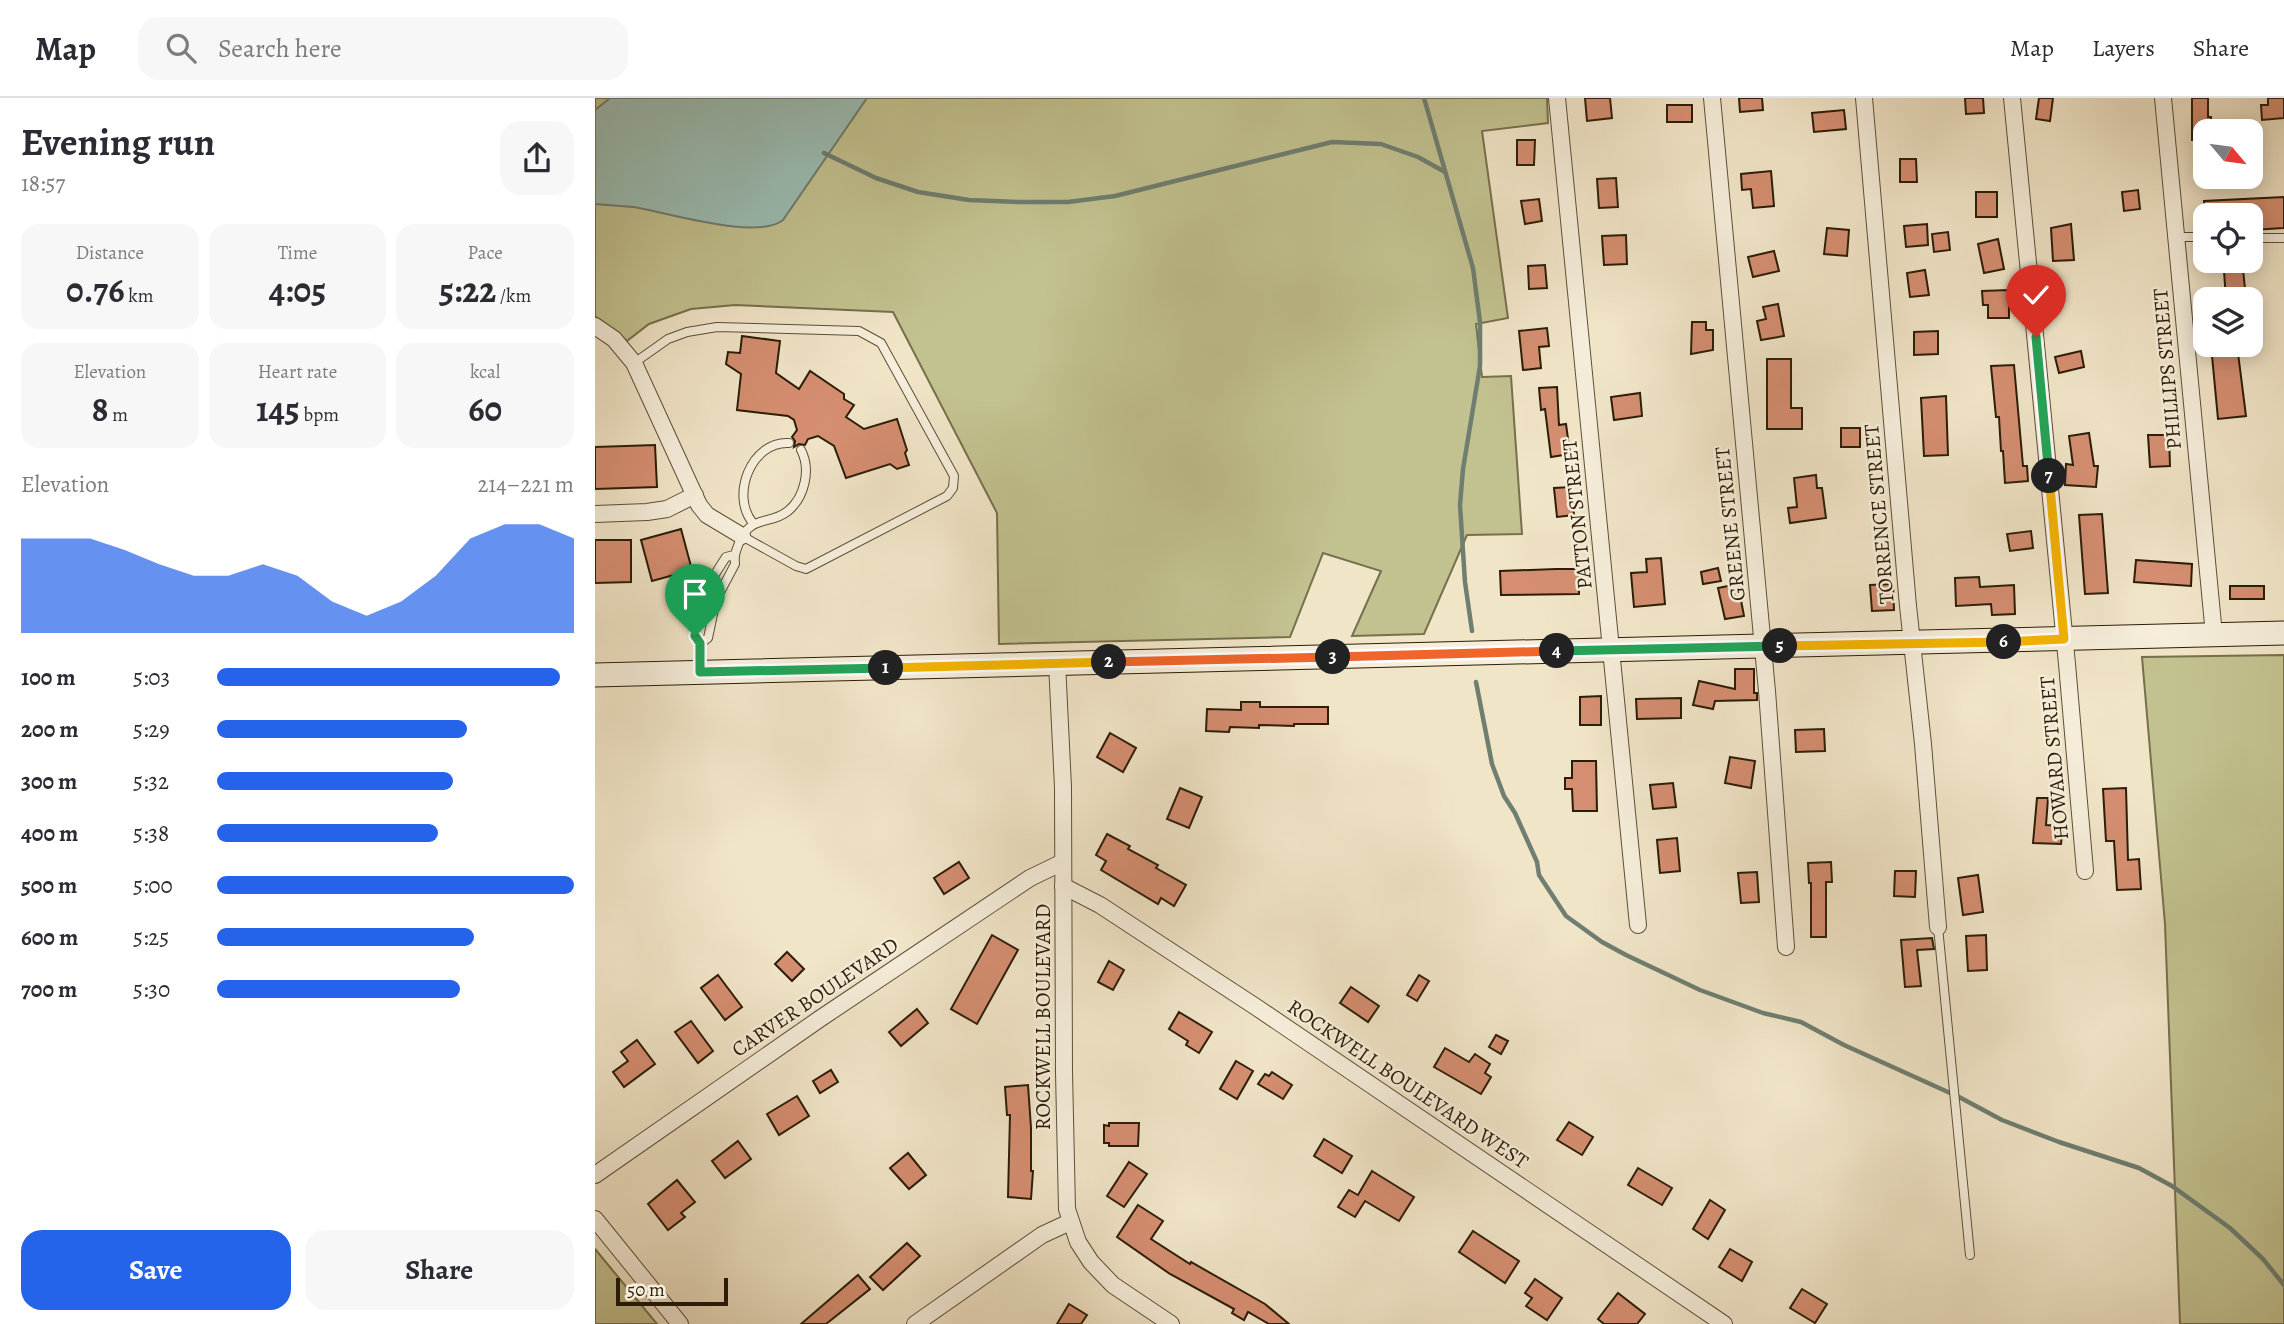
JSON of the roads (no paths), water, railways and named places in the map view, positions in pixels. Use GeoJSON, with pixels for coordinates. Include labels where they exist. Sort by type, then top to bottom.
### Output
{"type":"FeatureCollection","features":[{"type":"Feature","properties":{"kind":"main road"},"geometry":{"type":"LineString","coordinates":[[595,675],[2284,633]]}},
{"type":"Feature","properties":{"kind":"street","name":"PATTON STREET"},"geometry":{"type":"LineString","coordinates":[[1557,98],[1638,925]]}},
{"type":"Feature","properties":{"kind":"street","name":"GREENE STREET"},"geometry":{"type":"LineString","coordinates":[[1712,98],[1763,647],[1786,947]]}},
{"type":"Feature","properties":{"kind":"street","name":"TORRENCE STREET"},"geometry":{"type":"LineString","coordinates":[[1864,98],[1938,926]]}},
{"type":"Feature","properties":{"kind":"street","name":"HOWARD STREET"},"geometry":{"type":"LineString","coordinates":[[2012,98],[2085,871]]}},
{"type":"Feature","properties":{"kind":"street","name":"PHILLIPS STREET"},"geometry":{"type":"LineString","coordinates":[[2163,98],[2214,635]]}},
{"type":"Feature","properties":{"kind":"street"},"geometry":{"type":"LineString","coordinates":[[595,326],[614,339],[634,363],[695,495],[707,515],[742,536]]}},
{"type":"Feature","properties":{"kind":"street"},"geometry":{"type":"LineString","coordinates":[[595,514],[667,509],[695,495]]}},
{"type":"Feature","properties":{"kind":"street","name":"ROCKWELL BOULEVARD"},"geometry":{"type":"LineString","coordinates":[[1057,663],[1063,787],[1067,1209],[1078,1242],[1106,1280],[1171,1324]]}},
{"type":"Feature","properties":{"kind":"street","name":"CARVER BOULEVARD"},"geometry":{"type":"LineString","coordinates":[[595,1175],[1019,885],[1063,862]]}},
{"type":"Feature","properties":{"kind":"street","name":"ROCKWELL BOULEVARD WEST"},"geometry":{"type":"LineString","coordinates":[[1063,886],[1100,905],[1256,1007],[1724,1324]]}},
{"type":"Feature","properties":{"kind":"street"},"geometry":{"type":"LineString","coordinates":[[595,1219],[680,1324]]}},
{"type":"Feature","properties":{"kind":"street"},"geometry":{"type":"LineString","coordinates":[[915,1324],[1042,1235],[1070,1222]]}},
{"type":"Feature","properties":{"kind":"lane"},"geometry":{"type":"LineString","coordinates":[[2175,237],[2193,237]]}},
{"type":"Feature","properties":{"kind":"lane"},"geometry":{"type":"LineString","coordinates":[[2263,238],[2284,238]]}},
{"type":"Feature","properties":{"kind":"lane"},"geometry":{"type":"LineString","coordinates":[[634,363],[668,339],[687,332],[717,327],[859,331],[881,343],[954,476],[953,488],[947,496],[806,569],[742,536]]}},
{"type":"Feature","properties":{"kind":"lane"},"geometry":{"type":"LineString","coordinates":[[753,523],[745,513],[742,493],[746,477],[759,456],[769,447],[779,442],[789,443]]}},
{"type":"Feature","properties":{"kind":"lane"},"geometry":{"type":"LineString","coordinates":[[700,643],[708,638],[716,600],[736,564],[734,555],[742,536],[753,523],[778,517],[790,510],[802,490],[808,470],[801,450]]}},
{"type":"Feature","properties":{"kind":"lane"},"geometry":{"type":"LineString","coordinates":[[700,672],[700,643],[695,636],[698,606],[706,587],[726,557],[734,555]]}},
{"type":"Feature","properties":{"kind":"lane"},"geometry":{"type":"LineString","coordinates":[[1938,926],[1970,1255]]}},
{"type":"Feature","properties":{"kind":"water"},"geometry":{"type":"Polygon","coordinates":[[[610,98],[867,98],[783,220],[770,226],[753,228],[711,223],[633,207],[595,204],[595,110],[610,98]]]}},
{"type":"Feature","properties":{"kind":"waterway"},"geometry":{"type":"LineString","coordinates":[[1424,98],[1473,268],[1480,322],[1480,366],[1463,469],[1460,505],[1465,582],[1472,631]]}},
{"type":"Feature","properties":{"kind":"waterway"},"geometry":{"type":"LineString","coordinates":[[824,153],[876,178],[918,192],[969,200],[1018,202],[1068,202],[1115,196],[1332,142],[1381,144],[1418,157],[1445,172]]}},
{"type":"Feature","properties":{"kind":"waterway"},"geometry":{"type":"LineString","coordinates":[[1476,682],[1492,764],[1504,796],[1515,813],[1537,862],[1539,875],[1566,916],[1602,942],[1700,990],[1763,1013],[1801,1022],[2002,1120],[2139,1168],[2172,1186],[2230,1228],[2263,1259],[2284,1285]]}}]}
